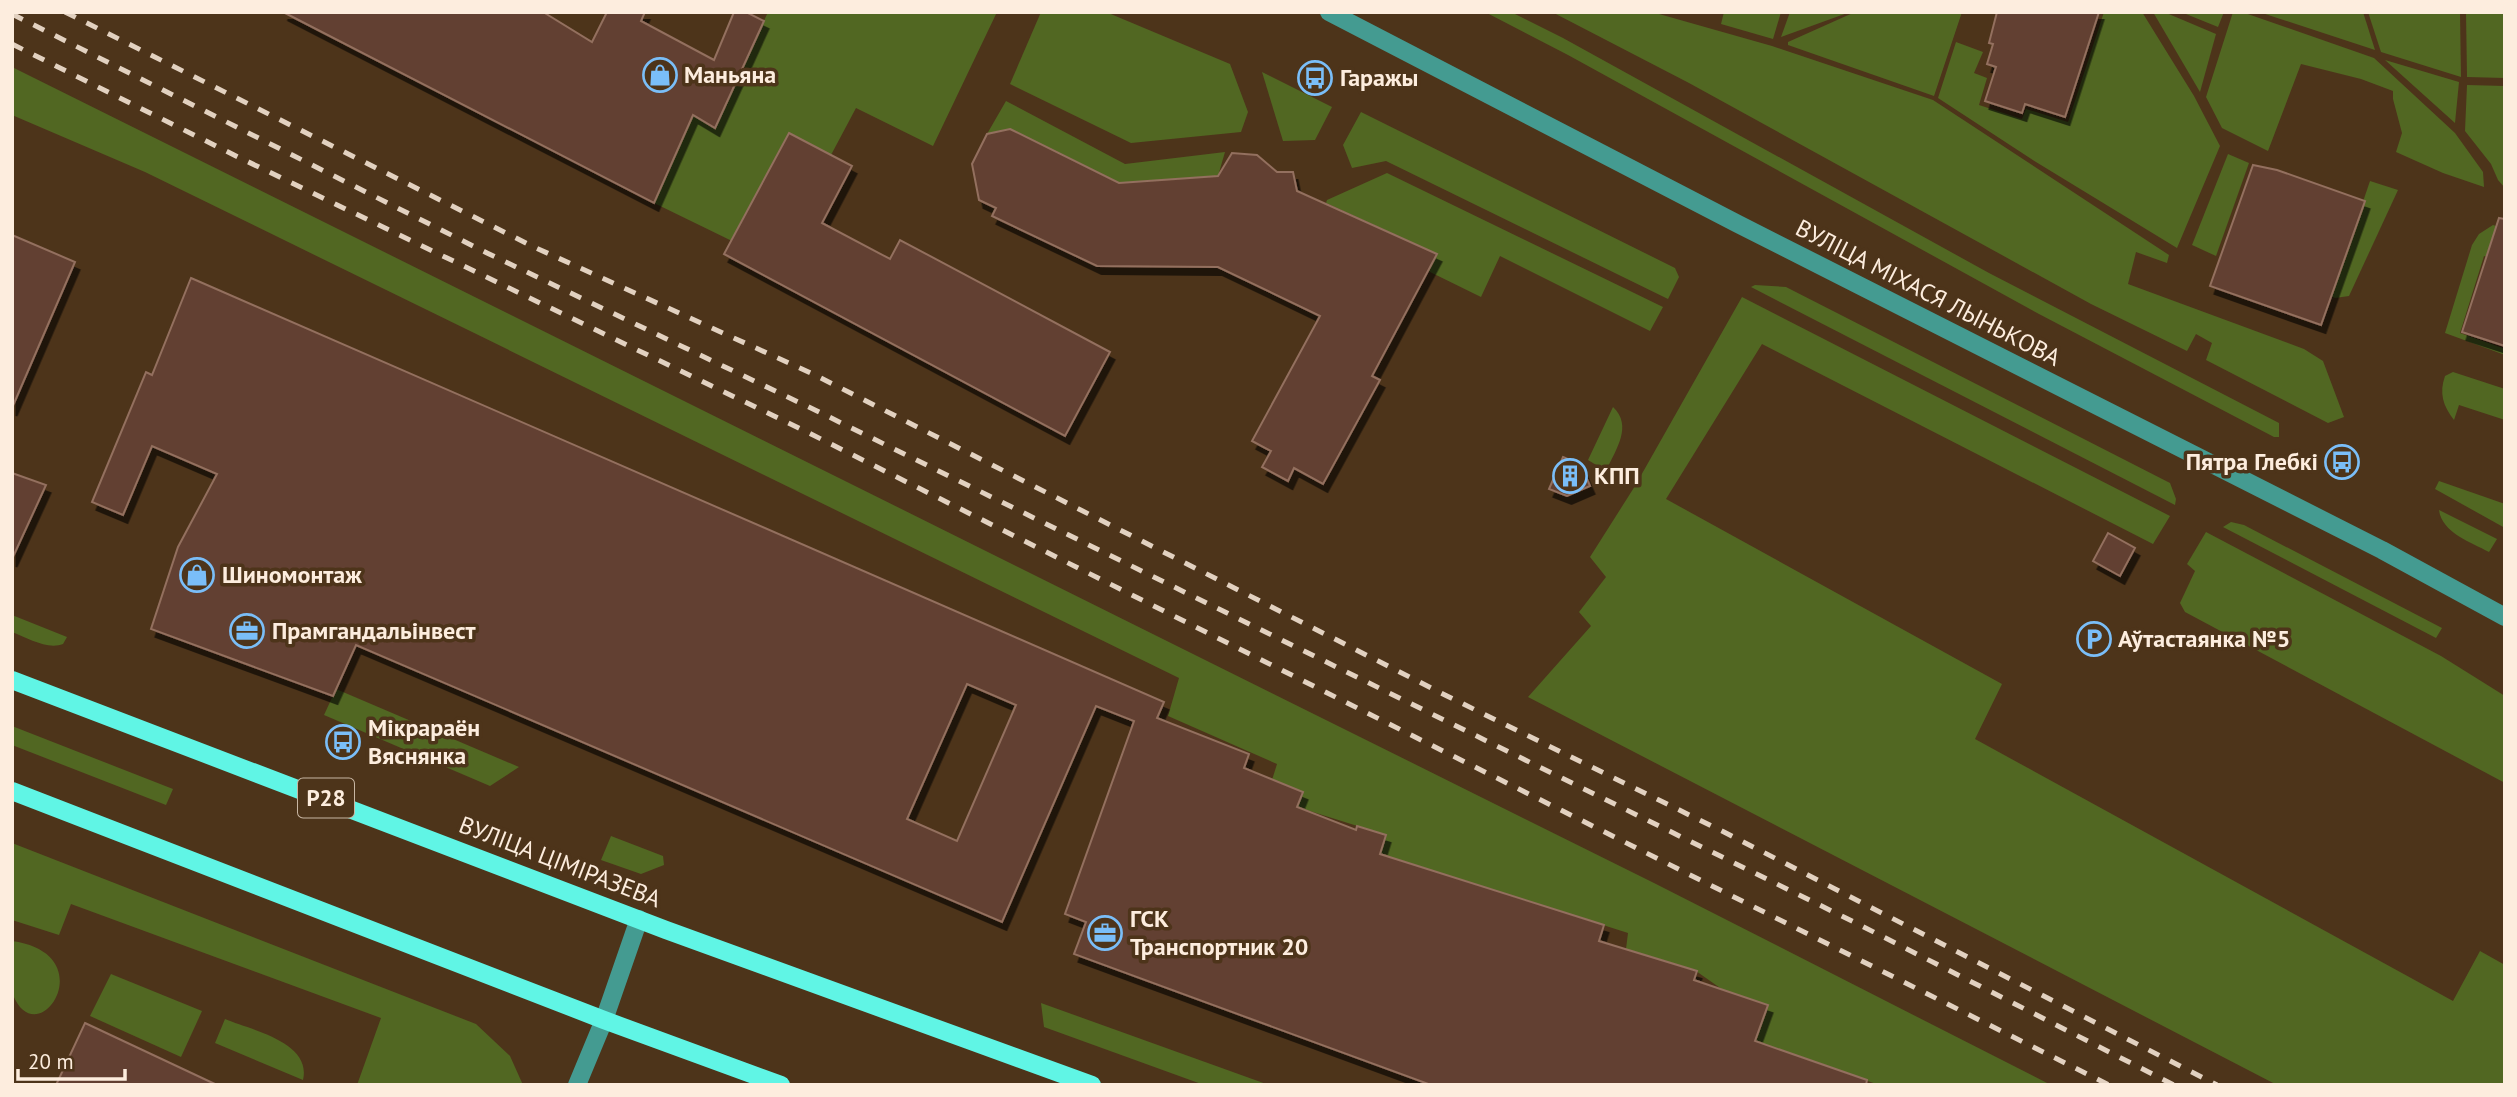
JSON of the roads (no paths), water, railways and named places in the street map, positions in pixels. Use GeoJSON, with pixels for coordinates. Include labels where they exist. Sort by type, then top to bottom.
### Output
{"type":"FeatureCollection","features":[{"type":"Feature","properties":{"kind":"main road","name":"ВУЛІЦА ЦІМІРАЗЕВА"},"geometry":{"type":"LineString","coordinates":[[12,680],[639,919],[1092,1085]]}},
{"type":"Feature","properties":{"kind":"main road"},"geometry":{"type":"LineString","coordinates":[[12,791],[604,1020],[781,1085]]}},
{"type":"Feature","properties":{"kind":"street","name":"ВУЛІЦА МІХАСЯ ЛЫНЬКОВА"},"geometry":{"type":"LineString","coordinates":[[1329,12],[1750,230],[2382,550],[2505,617]]}},
{"type":"Feature","properties":{"kind":"street"},"geometry":{"type":"LineString","coordinates":[[577,1085],[604,1020],[639,919]]}},
{"type":"Feature","properties":{"kind":"railway"},"geometry":{"type":"LineString","coordinates":[[65,12],[534,247],[813,374],[1447,696],[1724,832],[2217,1085]]}},
{"type":"Feature","properties":{"kind":"railway"},"geometry":{"type":"LineString","coordinates":[[12,14],[487,253],[817,411],[1854,922],[2174,1085]]}},
{"type":"Feature","properties":{"kind":"railway"},"geometry":{"type":"LineString","coordinates":[[12,44],[234,155],[807,432],[2109,1085]]}},
{"type":"Feature","properties":{"kind":"place","name":"Маньяна"},"geometry":{"type":"Point","coordinates":[660,75]}},
{"type":"Feature","properties":{"kind":"place","name":"Гаражы"},"geometry":{"type":"Point","coordinates":[1315,78]}},
{"type":"Feature","properties":{"kind":"place","name":"Пятра Глебкі"},"geometry":{"type":"Point","coordinates":[2342,462]}},
{"type":"Feature","properties":{"kind":"place","name":"КПП"},"geometry":{"type":"Point","coordinates":[1570,476]}},
{"type":"Feature","properties":{"kind":"place","name":"Шиномонтаж"},"geometry":{"type":"Point","coordinates":[197,575]}},
{"type":"Feature","properties":{"kind":"place","name":"Прамгандальінвест"},"geometry":{"type":"Point","coordinates":[247,631]}},
{"type":"Feature","properties":{"kind":"place","name":"Аўтастаянка №5"},"geometry":{"type":"Point","coordinates":[2094,639]}},
{"type":"Feature","properties":{"kind":"place","name":"Мікрараён Вяснянка"},"geometry":{"type":"Point","coordinates":[343,742]}},
{"type":"Feature","properties":{"kind":"place","name":"ГСК Транспортник 20"},"geometry":{"type":"Point","coordinates":[1105,933]}}]}
